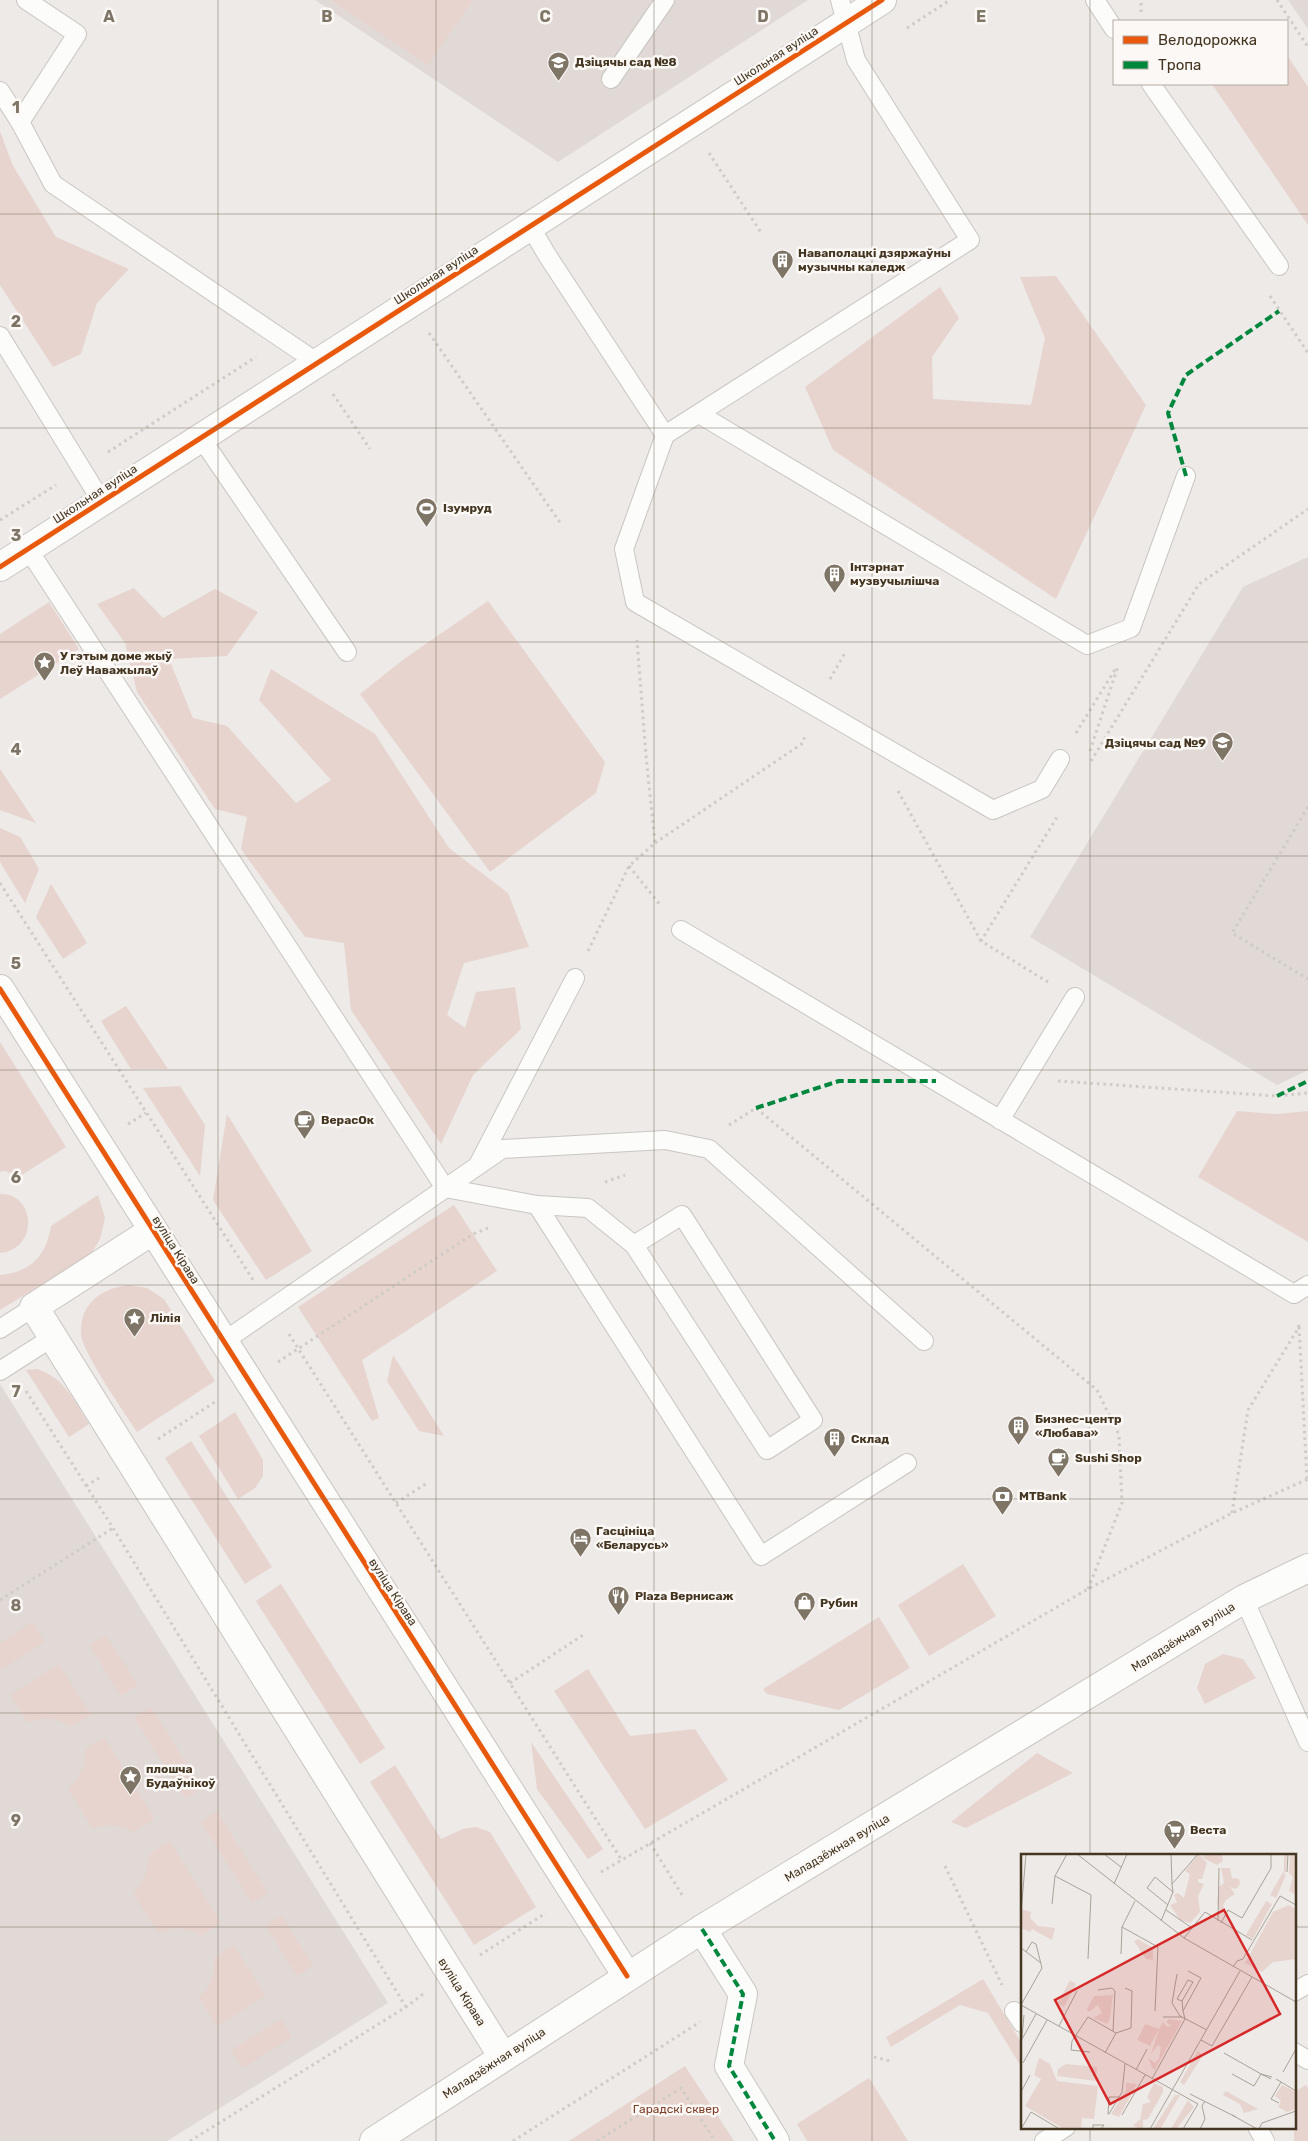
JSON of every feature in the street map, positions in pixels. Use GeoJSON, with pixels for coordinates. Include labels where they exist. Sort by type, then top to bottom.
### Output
{"type":"FeatureCollection","features":[{"type":"Feature","properties":{"kind":"street","name":"Школьная вуліца"},"geometry":{"type":"LineString","coordinates":[[0,567],[530,226],[843,11],[882,0]]}},
{"type":"Feature","properties":{"kind":"street","name":"вуліца Кірава"},"geometry":{"type":"LineString","coordinates":[[0,990],[627,1976]]}},
{"type":"Feature","properties":{"kind":"street","name":"вуліца Кірава"},"geometry":{"type":"LineString","coordinates":[[152,1231],[34,1307],[503,2057]]}},
{"type":"Feature","properties":{"kind":"street","name":"Маладзёжная вуліца"},"geometry":{"type":"LineString","coordinates":[[374,2141],[702,1928],[1244,1599],[1308,1568]]}},
{"type":"Feature","properties":{"kind":"street"},"geometry":{"type":"LineString","coordinates":[[702,1928],[743,1994],[729,2066],[775,2141]]}},
{"type":"Feature","properties":{"kind":"lane"},"geometry":{"type":"LineString","coordinates":[[20,122],[77,34],[26,0]]}},
{"type":"Feature","properties":{"kind":"lane"},"geometry":{"type":"LineString","coordinates":[[611,79],[665,0]]}},
{"type":"Feature","properties":{"kind":"lane"},"geometry":{"type":"LineString","coordinates":[[1095,0],[1113,27]]}},
{"type":"Feature","properties":{"kind":"lane"},"geometry":{"type":"LineString","coordinates":[[843,11],[856,60],[970,240],[665,435],[624,549],[635,602],[993,810],[1042,789],[1060,759]]}},
{"type":"Feature","properties":{"kind":"lane"},"geometry":{"type":"LineString","coordinates":[[1152,85],[1279,266]]}},
{"type":"Feature","properties":{"kind":"lane"},"geometry":{"type":"LineString","coordinates":[[0,91],[20,122],[53,184],[318,363]]}},
{"type":"Feature","properties":{"kind":"lane"},"geometry":{"type":"LineString","coordinates":[[530,226],[665,435]]}},
{"type":"Feature","properties":{"kind":"lane"},"geometry":{"type":"LineString","coordinates":[[0,336],[102,502]]}},
{"type":"Feature","properties":{"kind":"lane"},"geometry":{"type":"LineString","coordinates":[[699,414],[1087,644],[1131,628],[1186,476]]}},
{"type":"Feature","properties":{"kind":"lane"},"geometry":{"type":"LineString","coordinates":[[201,438],[347,652]]}},
{"type":"Feature","properties":{"kind":"lane"},"geometry":{"type":"LineString","coordinates":[[28,549],[445,1188],[537,1205],[588,1208],[634,1245],[767,1450],[813,1420],[682,1215],[634,1245]]}},
{"type":"Feature","properties":{"kind":"lane"},"geometry":{"type":"LineString","coordinates":[[681,930],[1000,1120],[1301,1290]]}},
{"type":"Feature","properties":{"kind":"lane"},"geometry":{"type":"LineString","coordinates":[[477,1166],[576,978]]}},
{"type":"Feature","properties":{"kind":"lane"},"geometry":{"type":"LineString","coordinates":[[1000,1120],[1075,997]]}},
{"type":"Feature","properties":{"kind":"lane"},"geometry":{"type":"LineString","coordinates":[[223,1342],[502,1149],[665,1140],[697,1145],[709,1149],[924,1341]]}},
{"type":"Feature","properties":{"kind":"lane"},"geometry":{"type":"LineString","coordinates":[[537,1205],[761,1556],[907,1463]]}},
{"type":"Feature","properties":{"kind":"lane"},"geometry":{"type":"LineString","coordinates":[[0,1329],[34,1307]]}},
{"type":"Feature","properties":{"kind":"lane"},"geometry":{"type":"LineString","coordinates":[[5,1368],[53,1338]]}},
{"type":"Feature","properties":{"kind":"lane"},"geometry":{"type":"LineString","coordinates":[[1244,1599],[1304,1720],[1308,1742]]}},
{"type":"Feature","properties":{"kind":"lane"},"geometry":{"type":"LineString","coordinates":[[1296,1991],[1308,1984]]}},
{"type":"Feature","properties":{"kind":"lane"},"geometry":{"type":"LineString","coordinates":[[1296,2053],[1308,2060]]}},
{"type":"Feature","properties":{"kind":"lane"},"geometry":{"type":"LineString","coordinates":[[1044,2141],[1064,2128]]}},
{"type":"Feature","properties":{"kind":"lane"},"geometry":{"type":"LineString","coordinates":[[1258,2128],[1265,2141]]}},
{"type":"Feature","properties":{"kind":"path"},"geometry":{"type":"LineString","coordinates":[[1277,0],[1308,47]]}},
{"type":"Feature","properties":{"kind":"path"},"geometry":{"type":"LineString","coordinates":[[709,153],[762,234]]}},
{"type":"Feature","properties":{"kind":"path"},"geometry":{"type":"LineString","coordinates":[[427,331],[561,524]]}},
{"type":"Feature","properties":{"kind":"path"},"geometry":{"type":"LineString","coordinates":[[331,392],[370,449]]}},
{"type":"Feature","properties":{"kind":"path"},"geometry":{"type":"LineString","coordinates":[[1060,759],[1119,663],[1086,767],[1199,584],[1308,509]]}},
{"type":"Feature","properties":{"kind":"path"},"geometry":{"type":"LineString","coordinates":[[635,602],[646,756],[655,843]]}},
{"type":"Feature","properties":{"kind":"path"},"geometry":{"type":"LineString","coordinates":[[831,677],[845,653]]}},
{"type":"Feature","properties":{"kind":"path"},"geometry":{"type":"LineString","coordinates":[[576,978],[628,866],[655,843],[803,743]]}},
{"type":"Feature","properties":{"kind":"path"},"geometry":{"type":"LineString","coordinates":[[896,789],[981,942],[1075,997]]}},
{"type":"Feature","properties":{"kind":"path"},"geometry":{"type":"LineString","coordinates":[[1308,807],[1232,933],[1308,979]]}},
{"type":"Feature","properties":{"kind":"path"},"geometry":{"type":"LineString","coordinates":[[981,942],[1062,809]]}},
{"type":"Feature","properties":{"kind":"path"},"geometry":{"type":"LineString","coordinates":[[628,866],[681,930]]}},
{"type":"Feature","properties":{"kind":"path"},"geometry":{"type":"LineString","coordinates":[[0,883],[299,1349],[621,1859]]}},
{"type":"Feature","properties":{"kind":"path"},"geometry":{"type":"LineString","coordinates":[[1025,1078],[1277,1096],[1308,1093]]}},
{"type":"Feature","properties":{"kind":"path"},"geometry":{"type":"LineString","coordinates":[[697,1145],[756,1108],[1097,1390],[1119,1435],[1122,1503],[1088,1589]]}},
{"type":"Feature","properties":{"kind":"path"},"geometry":{"type":"LineString","coordinates":[[600,1184],[626,1174]]}},
{"type":"Feature","properties":{"kind":"path"},"geometry":{"type":"LineString","coordinates":[[86,1486],[473,1234],[537,1205]]}},
{"type":"Feature","properties":{"kind":"path"},"geometry":{"type":"LineString","coordinates":[[190,2141],[406,2007],[451,1974],[575,1895],[599,1874],[621,1859],[1088,1589],[1232,1513],[1308,1479],[1298,1327],[1301,1290]]}},
{"type":"Feature","properties":{"kind":"path"},"geometry":{"type":"LineString","coordinates":[[1232,1513],[1248,1410],[1298,1327]]}},
{"type":"Feature","properties":{"kind":"path"},"geometry":{"type":"LineString","coordinates":[[5,1368],[113,1528],[406,2007]]}},
{"type":"Feature","properties":{"kind":"path"},"geometry":{"type":"LineString","coordinates":[[396,1504],[427,1483]]}},
{"type":"Feature","properties":{"kind":"path"},"geometry":{"type":"LineString","coordinates":[[0,1600],[113,1528]]}},
{"type":"Feature","properties":{"kind":"path"},"geometry":{"type":"LineString","coordinates":[[510,1683],[583,1635]]}},
{"type":"Feature","properties":{"kind":"path"},"geometry":{"type":"LineString","coordinates":[[650,1843],[702,1928]]}},
{"type":"Feature","properties":{"kind":"path"},"geometry":{"type":"LineString","coordinates":[[945,1866],[1018,2017]]}},
{"type":"Feature","properties":{"kind":"path"},"geometry":{"type":"LineString","coordinates":[[513,2141],[743,1994]]}},
{"type":"Feature","properties":{"kind":"path"},"geometry":{"type":"LineString","coordinates":[[874,2057],[890,2061]]}},
{"type":"Feature","properties":{"kind":"path"},"geometry":{"type":"LineString","coordinates":[[597,2141],[681,2088],[715,2141]]}},
{"type":"Feature","properties":{"kind":"shaded area","name":"Дзіцячы сад №8"},"geometry":{"type":"Polygon","coordinates":[[[315,0],[808,0],[558,162],[315,0]]]}},
{"type":"Feature","properties":{"kind":"shaded area"},"geometry":{"type":"Polygon","coordinates":[[[1288,0],[1308,0],[1308,29],[1288,0]]]}},
{"type":"Feature","properties":{"kind":"shaded area","name":"Дзіцячы сад №9"},"geometry":{"type":"Polygon","coordinates":[[[1308,557],[1308,1070],[1277,1085],[1030,937],[1243,587],[1308,557]]]}},
{"type":"Feature","properties":{"kind":"shaded area","name":"плошча Будаўнікоў"},"geometry":{"type":"Polygon","coordinates":[[[0,1384],[388,2003],[167,2141],[0,2141],[0,1384]]]}},
{"type":"Feature","properties":{"kind":"green space"},"geometry":{"type":"Polygon","coordinates":[[[330,0],[473,0],[428,65],[330,0]]]}},
{"type":"Feature","properties":{"kind":"green space"},"geometry":{"type":"Polygon","coordinates":[[[1288,57],[1308,87],[1308,225],[1213,85],[1288,85],[1288,57]]]}},
{"type":"Feature","properties":{"kind":"green space"},"geometry":{"type":"Polygon","coordinates":[[[0,131],[12,164],[56,237],[129,269],[97,303],[81,354],[53,367],[0,285],[0,131]]]}},
{"type":"Feature","properties":{"kind":"green space"},"geometry":{"type":"Polygon","coordinates":[[[1056,276],[1146,405],[1056,599],[833,450],[805,387],[940,287],[959,318],[932,357],[933,399],[1031,405],[1045,338],[1020,277],[1056,276]]]}},
{"type":"Feature","properties":{"kind":"green space"},"geometry":{"type":"Polygon","coordinates":[[[134,588],[163,618],[215,589],[258,612],[227,656],[169,659],[193,718],[227,726],[296,803],[331,780],[259,700],[271,669],[375,734],[449,848],[508,893],[529,947],[464,963],[447,1015],[465,1028],[476,992],[515,987],[521,1029],[473,1075],[441,1144],[351,1010],[344,943],[305,937],[241,849],[247,817],[215,809],[137,692],[125,643],[97,604],[134,588]]]}},
{"type":"Feature","properties":{"kind":"green space"},"geometry":{"type":"Polygon","coordinates":[[[488,601],[605,762],[596,793],[490,872],[360,694],[404,659],[488,601]]]}},
{"type":"Feature","properties":{"kind":"green space"},"geometry":{"type":"Polygon","coordinates":[[[49,602],[79,649],[0,699],[0,634],[49,602]]]}},
{"type":"Feature","properties":{"kind":"green space"},"geometry":{"type":"Polygon","coordinates":[[[0,769],[36,823],[0,810],[0,769]]]}},
{"type":"Feature","properties":{"kind":"green space"},"geometry":{"type":"Polygon","coordinates":[[[0,828],[20,837],[39,869],[25,903],[0,862],[0,828]]]}},
{"type":"Feature","properties":{"kind":"green space"},"geometry":{"type":"Polygon","coordinates":[[[51,884],[87,943],[63,959],[36,917],[51,884]]]}},
{"type":"Feature","properties":{"kind":"green space"},"geometry":{"type":"Polygon","coordinates":[[[126,1006],[168,1069],[131,1069],[101,1021],[126,1006]]]}},
{"type":"Feature","properties":{"kind":"green space"},"geometry":{"type":"Polygon","coordinates":[[[0,1042],[66,1147],[20,1176],[5,1171],[0,1172],[0,1042]]]}},
{"type":"Feature","properties":{"kind":"green space"},"geometry":{"type":"Polygon","coordinates":[[[180,1086],[205,1125],[200,1176],[143,1088],[180,1086]]]}},
{"type":"Feature","properties":{"kind":"green space"},"geometry":{"type":"Polygon","coordinates":[[[1237,1111],[1277,1114],[1308,1111],[1308,1242],[1198,1177],[1237,1111]]]}},
{"type":"Feature","properties":{"kind":"green space"},"geometry":{"type":"Polygon","coordinates":[[[227,1114],[312,1251],[266,1280],[213,1200],[227,1114]]]}},
{"type":"Feature","properties":{"kind":"green space"},"geometry":{"type":"Polygon","coordinates":[[[0,1194],[12,1196],[21,1202],[26,1211],[28,1222],[27,1232],[22,1242],[13,1249],[0,1253],[0,1194]]]}},
{"type":"Feature","properties":{"kind":"green space"},"geometry":{"type":"Polygon","coordinates":[[[98,1195],[105,1218],[100,1239],[91,1254],[0,1310],[0,1275],[20,1270],[35,1261],[45,1246],[51,1226],[98,1195]]]}},
{"type":"Feature","properties":{"kind":"green space"},"geometry":{"type":"Polygon","coordinates":[[[454,1205],[497,1271],[362,1360],[379,1418],[372,1421],[298,1307],[454,1205]]]}},
{"type":"Feature","properties":{"kind":"green space"},"geometry":{"type":"Polygon","coordinates":[[[129,1285],[147,1288],[164,1299],[215,1381],[137,1432],[88,1353],[81,1333],[84,1313],[95,1299],[110,1290],[129,1285]]]}},
{"type":"Feature","properties":{"kind":"green space"},"geometry":{"type":"Polygon","coordinates":[[[393,1355],[444,1436],[419,1431],[387,1381],[393,1355]]]}},
{"type":"Feature","properties":{"kind":"green space"},"geometry":{"type":"Polygon","coordinates":[[[37,1369],[47,1373],[62,1384],[89,1424],[69,1437],[26,1370],[37,1369]]]}},
{"type":"Feature","properties":{"kind":"green space"},"geometry":{"type":"Polygon","coordinates":[[[235,1412],[263,1460],[263,1476],[255,1488],[238,1499],[199,1436],[235,1412]]]}},
{"type":"Feature","properties":{"kind":"green space"},"geometry":{"type":"Polygon","coordinates":[[[191,1441],[272,1567],[245,1584],[165,1458],[191,1441]]]}},
{"type":"Feature","properties":{"kind":"green space"},"geometry":{"type":"Polygon","coordinates":[[[963,1564],[996,1616],[929,1656],[898,1605],[963,1564]]]}},
{"type":"Feature","properties":{"kind":"green space"},"geometry":{"type":"Polygon","coordinates":[[[281,1584],[385,1748],[360,1764],[256,1601],[281,1584]]]}},
{"type":"Feature","properties":{"kind":"green space"},"geometry":{"type":"Polygon","coordinates":[[[879,1617],[910,1668],[839,1710],[767,1694],[763,1689],[879,1617]]]}},
{"type":"Feature","properties":{"kind":"green space"},"geometry":{"type":"Polygon","coordinates":[[[33,1622],[45,1642],[0,1670],[0,1643],[33,1622]]]}},
{"type":"Feature","properties":{"kind":"green space"},"geometry":{"type":"Polygon","coordinates":[[[106,1635],[138,1685],[121,1696],[89,1645],[106,1635]]]}},
{"type":"Feature","properties":{"kind":"green space"},"geometry":{"type":"Polygon","coordinates":[[[1223,1654],[1243,1659],[1256,1678],[1205,1704],[1197,1688],[1205,1664],[1223,1654]]]}},
{"type":"Feature","properties":{"kind":"green space"},"geometry":{"type":"Polygon","coordinates":[[[59,1664],[91,1715],[72,1727],[50,1719],[40,1719],[28,1723],[10,1695],[59,1664]]]}},
{"type":"Feature","properties":{"kind":"green space"},"geometry":{"type":"Polygon","coordinates":[[[588,1669],[630,1736],[695,1729],[728,1780],[645,1829],[554,1691],[588,1669]]]}},
{"type":"Feature","properties":{"kind":"green space"},"geometry":{"type":"Polygon","coordinates":[[[151,1707],[202,1788],[186,1799],[134,1718],[151,1707]]]}},
{"type":"Feature","properties":{"kind":"green space"},"geometry":{"type":"Polygon","coordinates":[[[104,1737],[155,1819],[134,1832],[124,1827],[114,1826],[92,1828],[68,1789],[81,1771],[85,1749],[104,1737]]]}},
{"type":"Feature","properties":{"kind":"green space"},"geometry":{"type":"Polygon","coordinates":[[[531,1742],[603,1849],[588,1859],[537,1789],[531,1742]]]}},
{"type":"Feature","properties":{"kind":"green space"},"geometry":{"type":"Polygon","coordinates":[[[1037,1753],[1073,1773],[966,1828],[951,1822],[1037,1753]]]}},
{"type":"Feature","properties":{"kind":"green space"},"geometry":{"type":"Polygon","coordinates":[[[395,1765],[441,1839],[463,1829],[476,1827],[490,1832],[536,1907],[474,1945],[370,1782],[395,1765]]]}},
{"type":"Feature","properties":{"kind":"green space"},"geometry":{"type":"Polygon","coordinates":[[[217,1811],[268,1893],[252,1903],[201,1822],[217,1811]]]}},
{"type":"Feature","properties":{"kind":"green space"},"geometry":{"type":"Polygon","coordinates":[[[170,1841],[221,1923],[201,1936],[180,1928],[158,1933],[133,1893],[145,1876],[148,1855],[170,1841]]]}},
{"type":"Feature","properties":{"kind":"green space"},"geometry":{"type":"Polygon","coordinates":[[[282,1915],[313,1966],[297,1976],[265,1925],[282,1915]]]}},
{"type":"Feature","properties":{"kind":"green space"},"geometry":{"type":"Polygon","coordinates":[[[234,1945],[266,1996],[217,2026],[199,1998],[207,1989],[211,1980],[214,1970],[214,1958],[234,1945]]]}},
{"type":"Feature","properties":{"kind":"green space"},"geometry":{"type":"Polygon","coordinates":[[[983,1979],[1021,2042],[1021,2066],[988,2013],[960,2005],[891,2047],[886,2037],[983,1979]]]}},
{"type":"Feature","properties":{"kind":"green space"},"geometry":{"type":"Polygon","coordinates":[[[281,2019],[292,2037],[243,2068],[231,2050],[281,2019]]]}},
{"type":"Feature","properties":{"kind":"green space","name":"Гарадскі сквер"},"geometry":{"type":"Polygon","coordinates":[[[685,2066],[734,2141],[569,2141],[685,2066]]]}},
{"type":"Feature","properties":{"kind":"green space"},"geometry":{"type":"Polygon","coordinates":[[[869,2078],[908,2141],[807,2141],[797,2124],[869,2078]]]}},
{"type":"Feature","properties":{"kind":"green space"},"geometry":{"type":"Polygon","coordinates":[[[1306,2085],[1308,2088],[1308,2141],[1294,2141],[1296,2091],[1306,2085]]]}},
{"type":"Feature","properties":{"kind":"marked path"},"geometry":{"type":"LineString","coordinates":[[1186,476],[1168,413],[1186,375],[1279,311]]}},
{"type":"Feature","properties":{"kind":"marked path"},"geometry":{"type":"LineString","coordinates":[[756,1108],[839,1081],[936,1081]]}},
{"type":"Feature","properties":{"kind":"marked path"},"geometry":{"type":"LineString","coordinates":[[1277,1096],[1308,1081]]}},
{"type":"Feature","properties":{"kind":"marked path"},"geometry":{"type":"LineString","coordinates":[[702,1929],[743,1994],[729,2066],[775,2141]]}},
{"type":"Feature","properties":{"kind":"cycle path"},"geometry":{"type":"LineString","coordinates":[[0,567],[882,0]]}},
{"type":"Feature","properties":{"kind":"cycle path"},"geometry":{"type":"LineString","coordinates":[[0,989],[627,1976]]}},
{"type":"Feature","properties":{"kind":"place","name":"Дзіцячы сад №8"},"geometry":{"type":"Point","coordinates":[559,81]}},
{"type":"Feature","properties":{"kind":"place","name":"Наваполацкі дзяржаўны музычны каледж"},"geometry":{"type":"Point","coordinates":[782,279]}},
{"type":"Feature","properties":{"kind":"place","name":"Ізумруд"},"geometry":{"type":"Point","coordinates":[427,527]}},
{"type":"Feature","properties":{"kind":"place","name":"Інтэрнат музвучылішча"},"geometry":{"type":"Point","coordinates":[834,593]}},
{"type":"Feature","properties":{"kind":"place","name":"У гэтым доме жыў Леў Наважылаў"},"geometry":{"type":"Point","coordinates":[44,682]}},
{"type":"Feature","properties":{"kind":"place","name":"Дзіцячы сад №9"},"geometry":{"type":"Point","coordinates":[1222,762]}},
{"type":"Feature","properties":{"kind":"place","name":"ВерасОк"},"geometry":{"type":"Point","coordinates":[305,1139]}},
{"type":"Feature","properties":{"kind":"place","name":"Лілія"},"geometry":{"type":"Point","coordinates":[134,1337]}},
{"type":"Feature","properties":{"kind":"place","name":"Бизнес-центр «Любава»"},"geometry":{"type":"Point","coordinates":[1019,1445]}},
{"type":"Feature","properties":{"kind":"place","name":"Склад"},"geometry":{"type":"Point","coordinates":[835,1458]}},
{"type":"Feature","properties":{"kind":"place","name":"Sushi Shop"},"geometry":{"type":"Point","coordinates":[1059,1477]}},
{"type":"Feature","properties":{"kind":"place","name":"MTBank"},"geometry":{"type":"Point","coordinates":[1003,1515]}},
{"type":"Feature","properties":{"kind":"place","name":"Гасцініца «Беларусь»"},"geometry":{"type":"Point","coordinates":[580,1557]}},
{"type":"Feature","properties":{"kind":"place","name":"Plaza Вернисаж"},"geometry":{"type":"Point","coordinates":[619,1615]}},
{"type":"Feature","properties":{"kind":"place","name":"Рубин"},"geometry":{"type":"Point","coordinates":[804,1622]}},
{"type":"Feature","properties":{"kind":"place","name":"плошча Будаўнікоў"},"geometry":{"type":"Point","coordinates":[130,1795]}},
{"type":"Feature","properties":{"kind":"place","name":"Веста"},"geometry":{"type":"Point","coordinates":[1174,1849]}}]}
